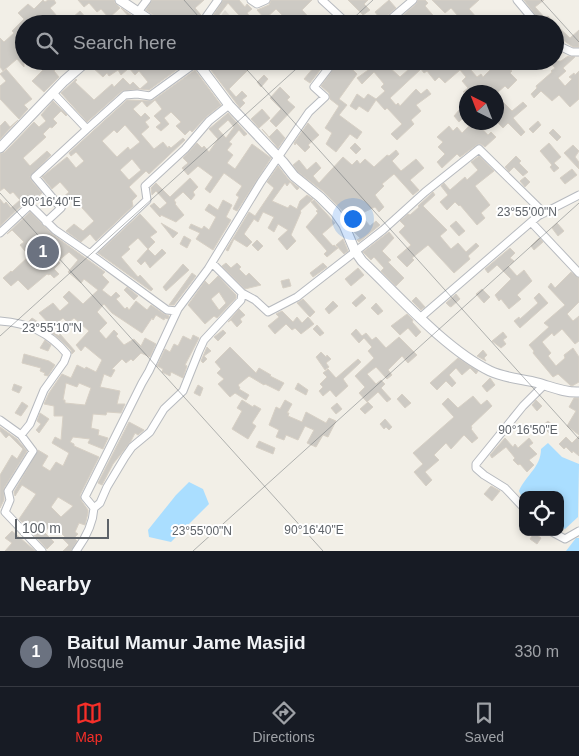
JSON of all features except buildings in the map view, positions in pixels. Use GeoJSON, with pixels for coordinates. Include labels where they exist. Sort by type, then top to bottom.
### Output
{"type":"FeatureCollection","features":[{"type":"Feature","properties":{"kind":"street"},"geometry":{"type":"LineString","coordinates":[[120,0],[142,15]]}},
{"type":"Feature","properties":{"kind":"street"},"geometry":{"type":"LineString","coordinates":[[138,12],[147,0]]}},
{"type":"Feature","properties":{"kind":"street"},"geometry":{"type":"LineString","coordinates":[[207,15],[218,0]]}},
{"type":"Feature","properties":{"kind":"street"},"geometry":{"type":"LineString","coordinates":[[251,0],[257,4],[266,0]]}},
{"type":"Feature","properties":{"kind":"street"},"geometry":{"type":"LineString","coordinates":[[322,0],[338,15]]}},
{"type":"Feature","properties":{"kind":"street"},"geometry":{"type":"LineString","coordinates":[[396,15],[413,0]]}},
{"type":"Feature","properties":{"kind":"street"},"geometry":{"type":"LineString","coordinates":[[517,0],[530,15]]}},
{"type":"Feature","properties":{"kind":"street"},"geometry":{"type":"LineString","coordinates":[[564,48],[572,52],[579,52]]}},
{"type":"Feature","properties":{"kind":"street"},"geometry":{"type":"LineString","coordinates":[[0,148],[77,70]]}},
{"type":"Feature","properties":{"kind":"street"},"geometry":{"type":"LineString","coordinates":[[46,222],[61,208],[35,177],[125,95],[150,96],[185,70]]}},
{"type":"Feature","properties":{"kind":"street"},"geometry":{"type":"LineString","coordinates":[[202,70],[229,105],[294,176],[335,212],[344,225],[355,251],[362,261],[439,334],[470,359],[491,371],[508,378],[571,392],[579,392]]}},
{"type":"Feature","properties":{"kind":"street"},"geometry":{"type":"LineString","coordinates":[[94,508],[85,497],[149,371],[177,311],[212,263],[278,157],[309,112],[325,97],[314,87],[327,70]]}},
{"type":"Feature","properties":{"kind":"street"},"geometry":{"type":"LineString","coordinates":[[53,93],[87,129]]}},
{"type":"Feature","properties":{"kind":"street"},"geometry":{"type":"LineString","coordinates":[[90,254],[147,200],[145,186],[185,149],[209,121],[229,105]]}},
{"type":"Feature","properties":{"kind":"street"},"geometry":{"type":"LineString","coordinates":[[212,263],[242,294],[255,300],[268,312],[297,297],[383,230],[425,192],[479,149],[544,213]]}},
{"type":"Feature","properties":{"kind":"street"},"geometry":{"type":"LineString","coordinates":[[421,317],[532,222],[544,213],[579,195]]}},
{"type":"Feature","properties":{"kind":"street"},"geometry":{"type":"LineString","coordinates":[[0,233],[30,205],[55,230],[167,310],[177,311]]}},
{"type":"Feature","properties":{"kind":"street"},"geometry":{"type":"LineString","coordinates":[[532,222],[579,274]]}},
{"type":"Feature","properties":{"kind":"street"},"geometry":{"type":"LineString","coordinates":[[76,551],[86,537],[94,508],[100,503],[125,457],[150,432],[164,409],[183,391],[204,340],[242,300],[242,294]]}},
{"type":"Feature","properties":{"kind":"street"},"geometry":{"type":"LineString","coordinates":[[0,321],[14,322],[38,329],[59,344],[68,354],[44,390],[30,424],[21,435]]}},
{"type":"Feature","properties":{"kind":"street"},"geometry":{"type":"LineString","coordinates":[[519,503],[505,488],[476,468],[476,464],[523,406],[544,385]]}},
{"type":"Feature","properties":{"kind":"street"},"geometry":{"type":"LineString","coordinates":[[0,420],[21,435],[33,451],[8,491],[10,500],[5,512],[42,551]]}},
{"type":"Feature","properties":{"kind":"street"},"geometry":{"type":"LineString","coordinates":[[561,536],[565,538],[579,531]]}},
{"type":"Feature","properties":{"kind":"shaded area"},"geometry":{"type":"Polygon","coordinates":[[[225,10],[229,15],[221,15],[225,10]]]}},
{"type":"Feature","properties":{"kind":"water"},"geometry":{"type":"Polygon","coordinates":[[[548,443],[562,457],[579,464],[578,517],[565,529],[564,491],[519,491],[539,461],[541,449],[548,443]]]}},
{"type":"Feature","properties":{"kind":"water"},"geometry":{"type":"Polygon","coordinates":[[[189,482],[203,489],[209,504],[171,542],[149,537],[148,530],[189,482]]]}},
{"type":"Feature","properties":{"kind":"water"},"geometry":{"type":"Polygon","coordinates":[[[576,538],[579,538],[579,551],[566,551],[576,538]]]}},
{"type":"Feature","properties":{"kind":"place","name":"Baitul Mamur Jame Masjid"},"geometry":{"type":"Point","coordinates":[43,252]}}]}
